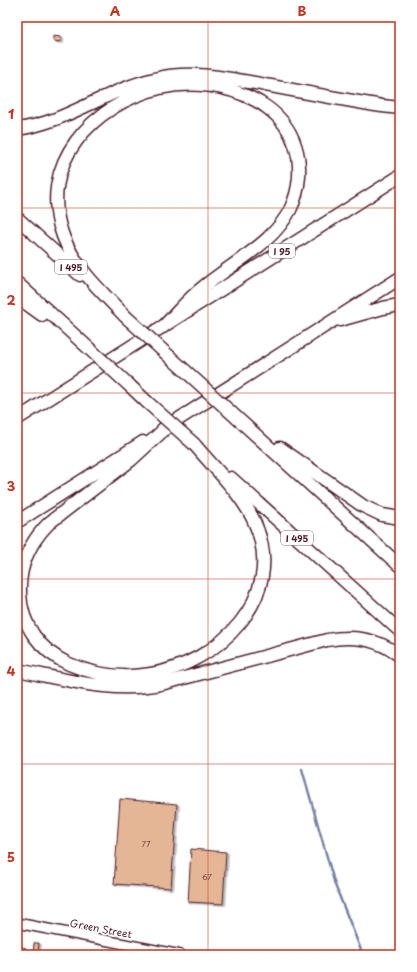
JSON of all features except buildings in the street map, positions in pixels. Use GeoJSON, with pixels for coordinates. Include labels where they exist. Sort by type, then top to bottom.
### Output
{"type":"FeatureCollection","features":[{"type":"Feature","properties":{"kind":"highway"},"geometry":{"type":"LineString","coordinates":[[17,129],[48,122],[148,80],[182,74],[214,76],[400,108]]}},
{"type":"Feature","properties":{"kind":"highway"},"geometry":{"type":"LineString","coordinates":[[125,316],[87,276],[72,255],[63,235],[56,212],[55,197],[62,164],[73,145],[91,125],[107,112],[127,100],[160,89],[178,86],[204,86],[247,96],[266,106],[287,128],[294,142],[298,157],[299,172],[296,194],[287,215],[273,233],[200,289],[163,327]]}},
{"type":"Feature","properties":{"kind":"highway","name":"I 95"},"geometry":{"type":"LineString","coordinates":[[17,419],[400,176]]}},
{"type":"Feature","properties":{"kind":"highway","name":"I 495"},"geometry":{"type":"LineString","coordinates":[[17,218],[400,566]]}},
{"type":"Feature","properties":{"kind":"highway"},"geometry":{"type":"LineString","coordinates":[[17,522],[400,278]]}},
{"type":"Feature","properties":{"kind":"highway","name":"I 495"},"geometry":{"type":"LineString","coordinates":[[17,283],[400,631]]}},
{"type":"Feature","properties":{"kind":"highway"},"geometry":{"type":"LineString","coordinates":[[17,297],[83,343]]}},
{"type":"Feature","properties":{"kind":"highway"},"geometry":{"type":"LineString","coordinates":[[328,324],[383,308],[400,305]]}},
{"type":"Feature","properties":{"kind":"highway"},"geometry":{"type":"LineString","coordinates":[[237,418],[358,503],[377,513],[400,518]]}},
{"type":"Feature","properties":{"kind":"highway"},"geometry":{"type":"LineString","coordinates":[[168,426],[130,460],[49,523],[29,550],[21,577],[20,591],[22,609],[32,634],[43,648],[54,656],[77,667],[104,675],[130,676],[157,673],[183,665],[205,654],[225,638],[246,614],[257,595],[262,577],[263,553],[258,532],[254,520],[242,501],[194,444]]}},
{"type":"Feature","properties":{"kind":"highway"},"geometry":{"type":"LineString","coordinates":[[17,670],[102,686],[130,688],[165,683],[338,638],[354,638],[371,641],[387,647],[400,656]]}},
{"type":"Feature","properties":{"kind":"main road","name":"Green Street"},"geometry":{"type":"LineString","coordinates":[[17,923],[181,955]]}},
{"type":"Feature","properties":{"kind":"waterway"},"geometry":{"type":"LineString","coordinates":[[302,769],[335,885],[363,955]]}}]}
